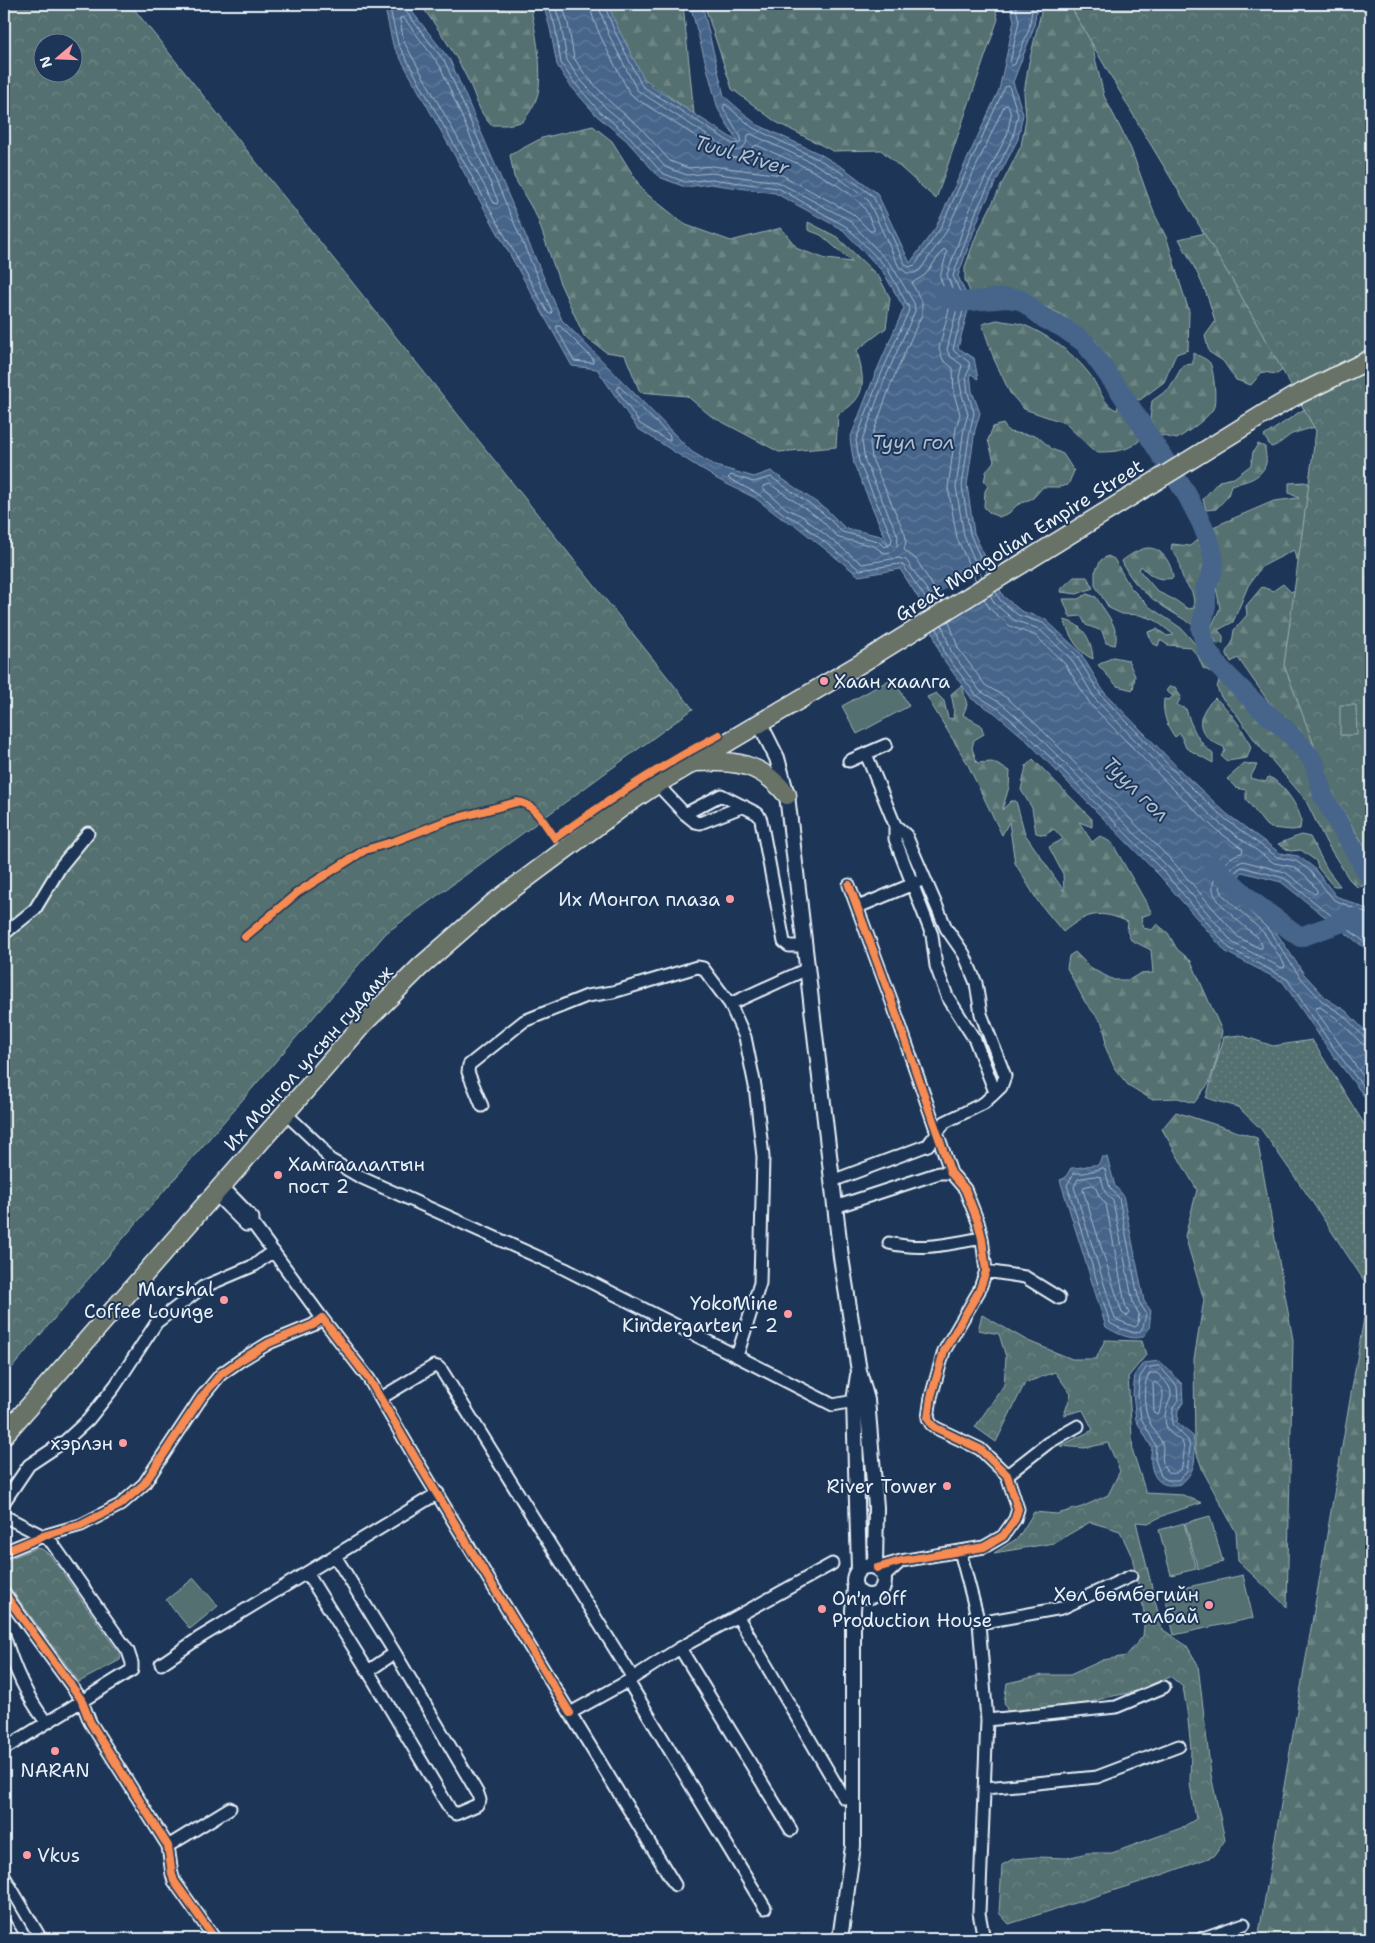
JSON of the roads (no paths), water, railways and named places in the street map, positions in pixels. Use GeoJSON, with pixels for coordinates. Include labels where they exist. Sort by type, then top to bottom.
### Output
{"type":"FeatureCollection","features":[{"type":"Feature","properties":{"kind":"main road","name":"Great Mongolian Empire Street"},"geometry":{"type":"LineString","coordinates":[[693,762],[863,662],[1269,411],[1293,397],[1371,359]]}},
{"type":"Feature","properties":{"kind":"main road"},"geometry":{"type":"LineString","coordinates":[[693,762],[729,761],[749,766],[771,777],[787,795]]}},
{"type":"Feature","properties":{"kind":"main road","name":"Их Монгол улсын гудамж"},"geometry":{"type":"LineString","coordinates":[[4,1435],[284,1112],[394,991],[492,904],[551,858],[656,784],[693,762]]}},
{"type":"Feature","properties":{"kind":"street"},"geometry":{"type":"LineString","coordinates":[[760,724],[777,758],[787,795],[835,1207],[859,1372],[868,1400],[879,1571],[883,1585],[880,1592],[869,1596],[860,1594],[855,1588]]}},
{"type":"Feature","properties":{"kind":"street"},"geometry":{"type":"LineString","coordinates":[[849,761],[886,745]]}},
{"type":"Feature","properties":{"kind":"street"},"geometry":{"type":"LineString","coordinates":[[832,1181],[928,1145],[945,1122],[984,1103],[1001,1087],[1005,1076],[982,1014],[976,983],[964,954],[946,928],[906,835],[895,824],[866,754]]}},
{"type":"Feature","properties":{"kind":"street"},"geometry":{"type":"LineString","coordinates":[[656,784],[695,822],[700,823],[744,806]]}},
{"type":"Feature","properties":{"kind":"street"},"geometry":{"type":"LineString","coordinates":[[685,814],[719,795],[731,798],[755,812],[761,820],[784,942],[789,946],[804,946]]}},
{"type":"Feature","properties":{"kind":"street"},"geometry":{"type":"LineString","coordinates":[[895,824],[895,839],[932,935],[936,966],[947,996],[975,1040],[995,1092]]}},
{"type":"Feature","properties":{"kind":"street"},"geometry":{"type":"LineString","coordinates":[[4,934],[35,909],[61,866],[88,833]]}},
{"type":"Feature","properties":{"kind":"street"},"geometry":{"type":"LineString","coordinates":[[858,907],[926,878]]}},
{"type":"Feature","properties":{"kind":"street"},"geometry":{"type":"LineString","coordinates":[[849,885],[892,1002],[951,1174],[965,1188],[982,1238],[986,1271],[979,1291],[944,1351],[931,1397],[928,1418],[936,1428],[980,1449],[1007,1475],[1018,1509],[1010,1528],[994,1543],[984,1547],[901,1561],[879,1571],[867,1566],[859,1569]]}},
{"type":"Feature","properties":{"kind":"street"},"geometry":{"type":"LineString","coordinates":[[482,1106],[468,1072],[469,1065],[524,1021],[587,996],[613,992],[697,967],[703,968],[708,972],[730,1004],[745,1037],[755,1086],[763,1157],[760,1283],[737,1356]]}},
{"type":"Feature","properties":{"kind":"street"},"geometry":{"type":"LineString","coordinates":[[730,1004],[807,968]]}},
{"type":"Feature","properties":{"kind":"street"},"geometry":{"type":"LineString","coordinates":[[284,1112],[320,1146],[330,1159],[360,1177],[564,1269],[833,1405],[854,1402]]}},
{"type":"Feature","properties":{"kind":"street"},"geometry":{"type":"LineString","coordinates":[[835,1207],[939,1174],[951,1174]]}},
{"type":"Feature","properties":{"kind":"street"},"geometry":{"type":"LineString","coordinates":[[218,1190],[246,1225],[252,1224],[369,1378],[675,1884]]}},
{"type":"Feature","properties":{"kind":"street"},"geometry":{"type":"LineString","coordinates":[[889,1243],[909,1248],[943,1246],[982,1238]]}},
{"type":"Feature","properties":{"kind":"street"},"geometry":{"type":"LineString","coordinates":[[4,1502],[29,1465],[65,1441],[88,1420],[115,1386],[156,1322],[203,1287],[255,1266],[266,1256],[274,1252]]}},
{"type":"Feature","properties":{"kind":"street"},"geometry":{"type":"LineString","coordinates":[[986,1271],[1025,1278],[1059,1298]]}},
{"type":"Feature","properties":{"kind":"street"},"geometry":{"type":"LineString","coordinates":[[4,1552],[43,1536],[81,1525],[120,1505],[144,1484],[201,1398],[221,1374],[269,1344],[313,1325],[322,1318]]}},
{"type":"Feature","properties":{"kind":"street"},"geometry":{"type":"LineString","coordinates":[[381,1398],[434,1366],[442,1371],[630,1680],[765,1908]]}},
{"type":"Feature","properties":{"kind":"street"},"geometry":{"type":"LineString","coordinates":[[840,1939],[853,1846],[853,1627],[855,1588],[853,1578],[859,1569],[854,1402],[859,1372]]}},
{"type":"Feature","properties":{"kind":"street"},"geometry":{"type":"LineString","coordinates":[[1007,1475],[1048,1443],[1078,1426]]}},
{"type":"Feature","properties":{"kind":"street"},"geometry":{"type":"LineString","coordinates":[[161,1664],[199,1638],[438,1493]]}},
{"type":"Feature","properties":{"kind":"street"},"geometry":{"type":"LineString","coordinates":[[4,1516],[43,1536],[52,1543],[128,1651],[132,1670],[82,1699],[4,1749]]}},
{"type":"Feature","properties":{"kind":"street"},"geometry":{"type":"LineString","coordinates":[[960,1552],[979,1623],[987,1720],[986,1788],[979,1913],[984,1939]]}},
{"type":"Feature","properties":{"kind":"street"},"geometry":{"type":"LineString","coordinates":[[307,1572],[452,1811],[456,1814],[477,1805],[480,1800],[478,1794],[335,1556]]}},
{"type":"Feature","properties":{"kind":"street"},"geometry":{"type":"LineString","coordinates":[[570,1713],[630,1680],[680,1648],[738,1618],[832,1564]]}},
{"type":"Feature","properties":{"kind":"street"},"geometry":{"type":"LineString","coordinates":[[979,1623],[1062,1608],[1131,1576]]}},
{"type":"Feature","properties":{"kind":"street"},"geometry":{"type":"LineString","coordinates":[[4,1592],[82,1699],[90,1722],[168,1846],[174,1881],[215,1939]]}},
{"type":"Feature","properties":{"kind":"street"},"geometry":{"type":"LineString","coordinates":[[853,1627],[869,1596]]}},
{"type":"Feature","properties":{"kind":"street"},"geometry":{"type":"LineString","coordinates":[[738,1618],[844,1798]]}},
{"type":"Feature","properties":{"kind":"street"},"geometry":{"type":"LineString","coordinates":[[4,1635],[20,1680],[46,1722]]}},
{"type":"Feature","properties":{"kind":"street"},"geometry":{"type":"LineString","coordinates":[[680,1648],[791,1830]]}},
{"type":"Feature","properties":{"kind":"street"},"geometry":{"type":"LineString","coordinates":[[368,1671],[395,1653]]}},
{"type":"Feature","properties":{"kind":"street"},"geometry":{"type":"LineString","coordinates":[[987,1720],[1116,1707],[1164,1686]]}},
{"type":"Feature","properties":{"kind":"street"},"geometry":{"type":"LineString","coordinates":[[986,1788],[1097,1777],[1178,1746]]}},
{"type":"Feature","properties":{"kind":"street"},"geometry":{"type":"LineString","coordinates":[[168,1846],[230,1808]]}},
{"type":"Feature","properties":{"kind":"street"},"geometry":{"type":"LineString","coordinates":[[4,1876],[41,1939]]}},
{"type":"Feature","properties":{"kind":"street"},"geometry":{"type":"LineString","coordinates":[[4,1923],[14,1939]]}},
{"type":"Feature","properties":{"kind":"street"},"geometry":{"type":"LineString","coordinates":[[1200,1939],[1244,1924]]}},
{"type":"Feature","properties":{"kind":"water","name":"Туул гол"},"geometry":{"type":"Polygon","coordinates":[[[384,4],[406,4],[450,60],[562,320],[692,452],[716,466],[754,477],[771,471],[826,509],[845,528],[881,536],[889,547],[854,464],[850,439],[904,308],[883,272],[843,230],[775,193],[710,184],[685,187],[659,177],[626,140],[597,116],[569,84],[557,65],[543,4],[608,4],[646,83],[738,142],[718,109],[690,4],[702,4],[724,96],[756,124],[820,154],[845,169],[877,193],[910,263],[936,227],[999,90],[1014,21],[1010,4],[1038,4],[1033,30],[1013,82],[1023,114],[1018,139],[981,211],[958,276],[970,303],[958,348],[974,358],[978,379],[970,373],[972,391],[980,413],[975,430],[967,485],[974,533],[1003,596],[1021,611],[1045,619],[1080,652],[1104,692],[1183,773],[1227,814],[1280,853],[1298,856],[1313,867],[1336,896],[1371,911],[1371,953],[1281,882],[1242,872],[1231,887],[1272,926],[1304,974],[1327,999],[1346,1011],[1371,1037],[1371,1105],[1329,1050],[1283,982],[1226,952],[1160,876],[1024,738],[995,713],[972,699],[941,656],[924,607],[900,569],[859,576],[795,525],[781,518],[755,498],[717,479],[637,428],[597,369],[572,366],[393,45],[384,4]]]}},
{"type":"Feature","properties":{"kind":"water"},"geometry":{"type":"Polygon","coordinates":[[[1102,1157],[1107,1157],[1115,1186],[1123,1195],[1144,1301],[1151,1311],[1149,1328],[1146,1334],[1141,1337],[1129,1337],[1106,1327],[1060,1180],[1065,1178],[1071,1168],[1098,1165],[1102,1157]]]}},
{"type":"Feature","properties":{"kind":"water"},"geometry":{"type":"Polygon","coordinates":[[[1160,1361],[1182,1384],[1183,1403],[1178,1410],[1177,1423],[1193,1436],[1195,1450],[1193,1468],[1190,1474],[1181,1484],[1177,1485],[1164,1484],[1156,1478],[1151,1463],[1152,1448],[1136,1420],[1133,1394],[1135,1374],[1143,1363],[1160,1361]]]}},
{"type":"Feature","properties":{"kind":"waterway","name":"Туул гол"},"geometry":{"type":"LineString","coordinates":[[945,296],[960,302],[1007,298],[1021,300],[1045,319],[1062,327],[1085,343],[1122,394],[1187,495],[1202,524],[1214,561],[1211,576],[1206,587],[1206,605],[1201,629],[1207,650],[1219,667],[1260,708],[1286,730],[1308,754],[1315,764],[1323,796],[1371,879]]}},
{"type":"Feature","properties":{"kind":"waterway","name":"Туул гол"},"geometry":{"type":"LineString","coordinates":[[1213,865],[1253,902],[1300,937],[1354,918],[1371,932]]}},
{"type":"Feature","properties":{"kind":"place","name":"Хаан хаалга"},"geometry":{"type":"Point","coordinates":[824,681]}},
{"type":"Feature","properties":{"kind":"place","name":"Их Монгол плаза"},"geometry":{"type":"Point","coordinates":[730,899]}},
{"type":"Feature","properties":{"kind":"place","name":"Хамгаалалтын пост 2"},"geometry":{"type":"Point","coordinates":[278,1175]}},
{"type":"Feature","properties":{"kind":"place","name":"Marshal Coffee Lounge"},"geometry":{"type":"Point","coordinates":[224,1300]}},
{"type":"Feature","properties":{"kind":"place","name":"YokoMine Kindergarten - 2"},"geometry":{"type":"Point","coordinates":[788,1314]}},
{"type":"Feature","properties":{"kind":"place","name":"хэрлэн"},"geometry":{"type":"Point","coordinates":[123,1443]}},
{"type":"Feature","properties":{"kind":"place","name":"River Tower"},"geometry":{"type":"Point","coordinates":[947,1486]}},
{"type":"Feature","properties":{"kind":"place","name":"Хөл бөмбөгийн талбай"},"geometry":{"type":"Point","coordinates":[1209,1605]}},
{"type":"Feature","properties":{"kind":"place","name":"On'n Off Production House"},"geometry":{"type":"Point","coordinates":[822,1609]}},
{"type":"Feature","properties":{"kind":"place","name":"NARAN"},"geometry":{"type":"Point","coordinates":[55,1751]}},
{"type":"Feature","properties":{"kind":"place","name":"Vkus"},"geometry":{"type":"Point","coordinates":[27,1855]}},
{"type":"Feature","properties":{"kind":"water label","name":"Tuul River"},"geometry":{"type":"Point","coordinates":[742,155]}}]}
